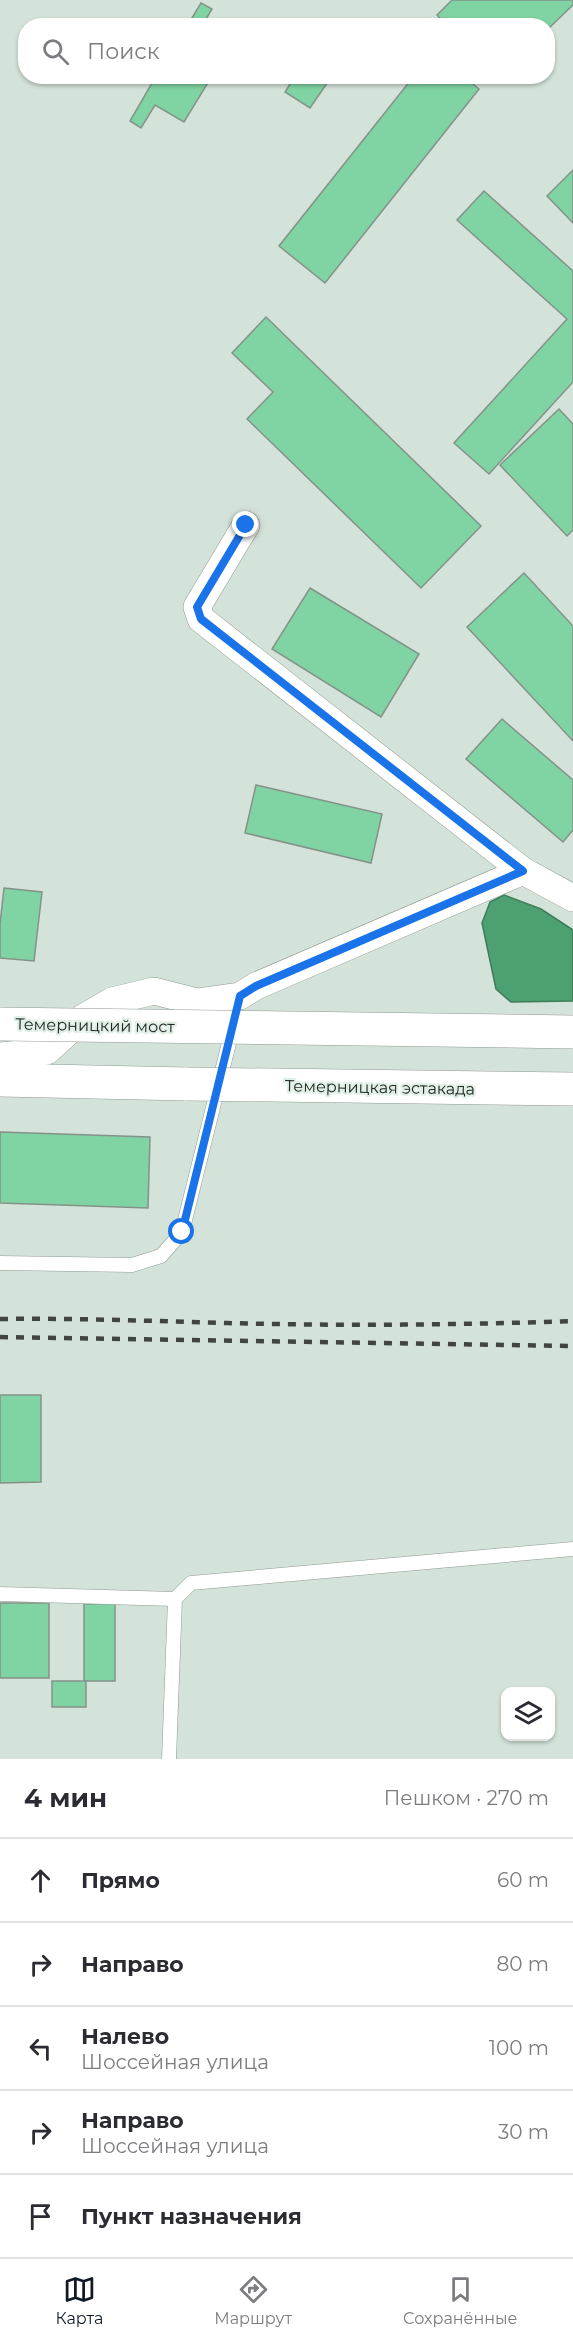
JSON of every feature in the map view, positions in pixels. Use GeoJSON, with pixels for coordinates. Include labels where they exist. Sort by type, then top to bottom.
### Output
{"type":"FeatureCollection","features":[{"type":"Feature","properties":{"kind":"main road","name":"Темерницкий мост"},"geometry":{"type":"LineString","coordinates":[[0,1024],[573,1032]]}},
{"type":"Feature","properties":{"kind":"main road","name":"Темерницкая эстакада"},"geometry":{"type":"LineString","coordinates":[[0,1080],[573,1089]]}},
{"type":"Feature","properties":{"kind":"street"},"geometry":{"type":"LineString","coordinates":[[246,525],[197,607],[201,619],[523,871],[573,898]]}},
{"type":"Feature","properties":{"kind":"street"},"geometry":{"type":"LineString","coordinates":[[0,1056],[47,1051],[83,1018],[112,1001],[154,991],[197,1002],[238,1007],[256,986],[523,871]]}},
{"type":"Feature","properties":{"kind":"lane"},"geometry":{"type":"LineString","coordinates":[[0,1263],[132,1265],[161,1256],[182,1232],[238,1007]]}},
{"type":"Feature","properties":{"kind":"lane"},"geometry":{"type":"LineString","coordinates":[[169,1759],[175,1599],[192,1583],[573,1549]]}},
{"type":"Feature","properties":{"kind":"lane"},"geometry":{"type":"LineString","coordinates":[[0,1594],[175,1599]]}},
{"type":"Feature","properties":{"kind":"shaded area"},"geometry":{"type":"Polygon","coordinates":[[[504,895],[541,909],[573,930],[573,1001],[511,1002],[496,989],[482,923],[490,902],[504,895]]]}},
{"type":"Feature","properties":{"kind":"building"},"geometry":{"type":"Polygon","coordinates":[[[452,0],[573,0],[573,5],[555,22],[555,18],[440,18],[437,15],[452,0]]]}},
{"type":"Feature","properties":{"kind":"building"},"geometry":{"type":"Polygon","coordinates":[[[201,3],[212,9],[207,18],[192,18],[201,3]]]}},
{"type":"Feature","properties":{"kind":"building"},"geometry":{"type":"Polygon","coordinates":[[[151,84],[207,84],[184,122],[155,105],[141,128],[130,121],[151,84]]]}},
{"type":"Feature","properties":{"kind":"building"},"geometry":{"type":"Polygon","coordinates":[[[290,84],[326,84],[310,108],[285,92],[290,84]]]}},
{"type":"Feature","properties":{"kind":"building"},"geometry":{"type":"Polygon","coordinates":[[[408,84],[473,84],[479,89],[325,283],[279,246],[408,84]]]}},
{"type":"Feature","properties":{"kind":"building"},"geometry":{"type":"Polygon","coordinates":[[[573,170],[573,223],[547,196],[573,170]]]}},
{"type":"Feature","properties":{"kind":"building"},"geometry":{"type":"Polygon","coordinates":[[[484,191],[573,271],[573,382],[489,474],[454,443],[567,319],[457,220],[484,191]]]}},
{"type":"Feature","properties":{"kind":"building"},"geometry":{"type":"Polygon","coordinates":[[[266,317],[481,526],[421,588],[247,419],[273,392],[232,353],[266,317]]]}},
{"type":"Feature","properties":{"kind":"building"},"geometry":{"type":"Polygon","coordinates":[[[559,409],[573,424],[573,530],[567,536],[500,465],[559,409]]]}},
{"type":"Feature","properties":{"kind":"building"},"geometry":{"type":"Polygon","coordinates":[[[524,573],[573,626],[573,741],[467,627],[524,573]]]}},
{"type":"Feature","properties":{"kind":"building"},"geometry":{"type":"Polygon","coordinates":[[[310,588],[419,654],[381,717],[272,649],[310,588]]]}},
{"type":"Feature","properties":{"kind":"building"},"geometry":{"type":"Polygon","coordinates":[[[502,719],[573,780],[573,830],[563,842],[466,759],[502,719]]]}},
{"type":"Feature","properties":{"kind":"building"},"geometry":{"type":"Polygon","coordinates":[[[256,785],[382,814],[371,863],[245,833],[256,785]]]}},
{"type":"Feature","properties":{"kind":"building"},"geometry":{"type":"Polygon","coordinates":[[[4,888],[42,892],[34,961],[0,958],[0,924],[4,888]]]}},
{"type":"Feature","properties":{"kind":"building"},"geometry":{"type":"Polygon","coordinates":[[[0,1132],[150,1137],[148,1208],[0,1203],[0,1132]]]}},
{"type":"Feature","properties":{"kind":"building"},"geometry":{"type":"Polygon","coordinates":[[[0,1395],[41,1395],[41,1482],[0,1483],[0,1395]]]}},
{"type":"Feature","properties":{"kind":"building"},"geometry":{"type":"Polygon","coordinates":[[[0,1603],[49,1603],[49,1678],[0,1678],[0,1603]]]}},
{"type":"Feature","properties":{"kind":"building"},"geometry":{"type":"Polygon","coordinates":[[[115,1603],[115,1681],[84,1681],[84,1604],[115,1603]]]}},
{"type":"Feature","properties":{"kind":"building"},"geometry":{"type":"Polygon","coordinates":[[[52,1681],[86,1681],[86,1707],[52,1707],[52,1681]]]}},
{"type":"Feature","properties":{"kind":"railway"},"geometry":{"type":"LineString","coordinates":[[0,1319],[357,1325],[573,1321]]}},
{"type":"Feature","properties":{"kind":"railway"},"geometry":{"type":"LineString","coordinates":[[0,1337],[573,1346]]}},
{"type":"Feature","properties":{"kind":"route"},"geometry":{"type":"LineString","coordinates":[[182,1232],[240,996],[256,986],[523,871],[201,619],[197,607],[246,525]]}}]}
